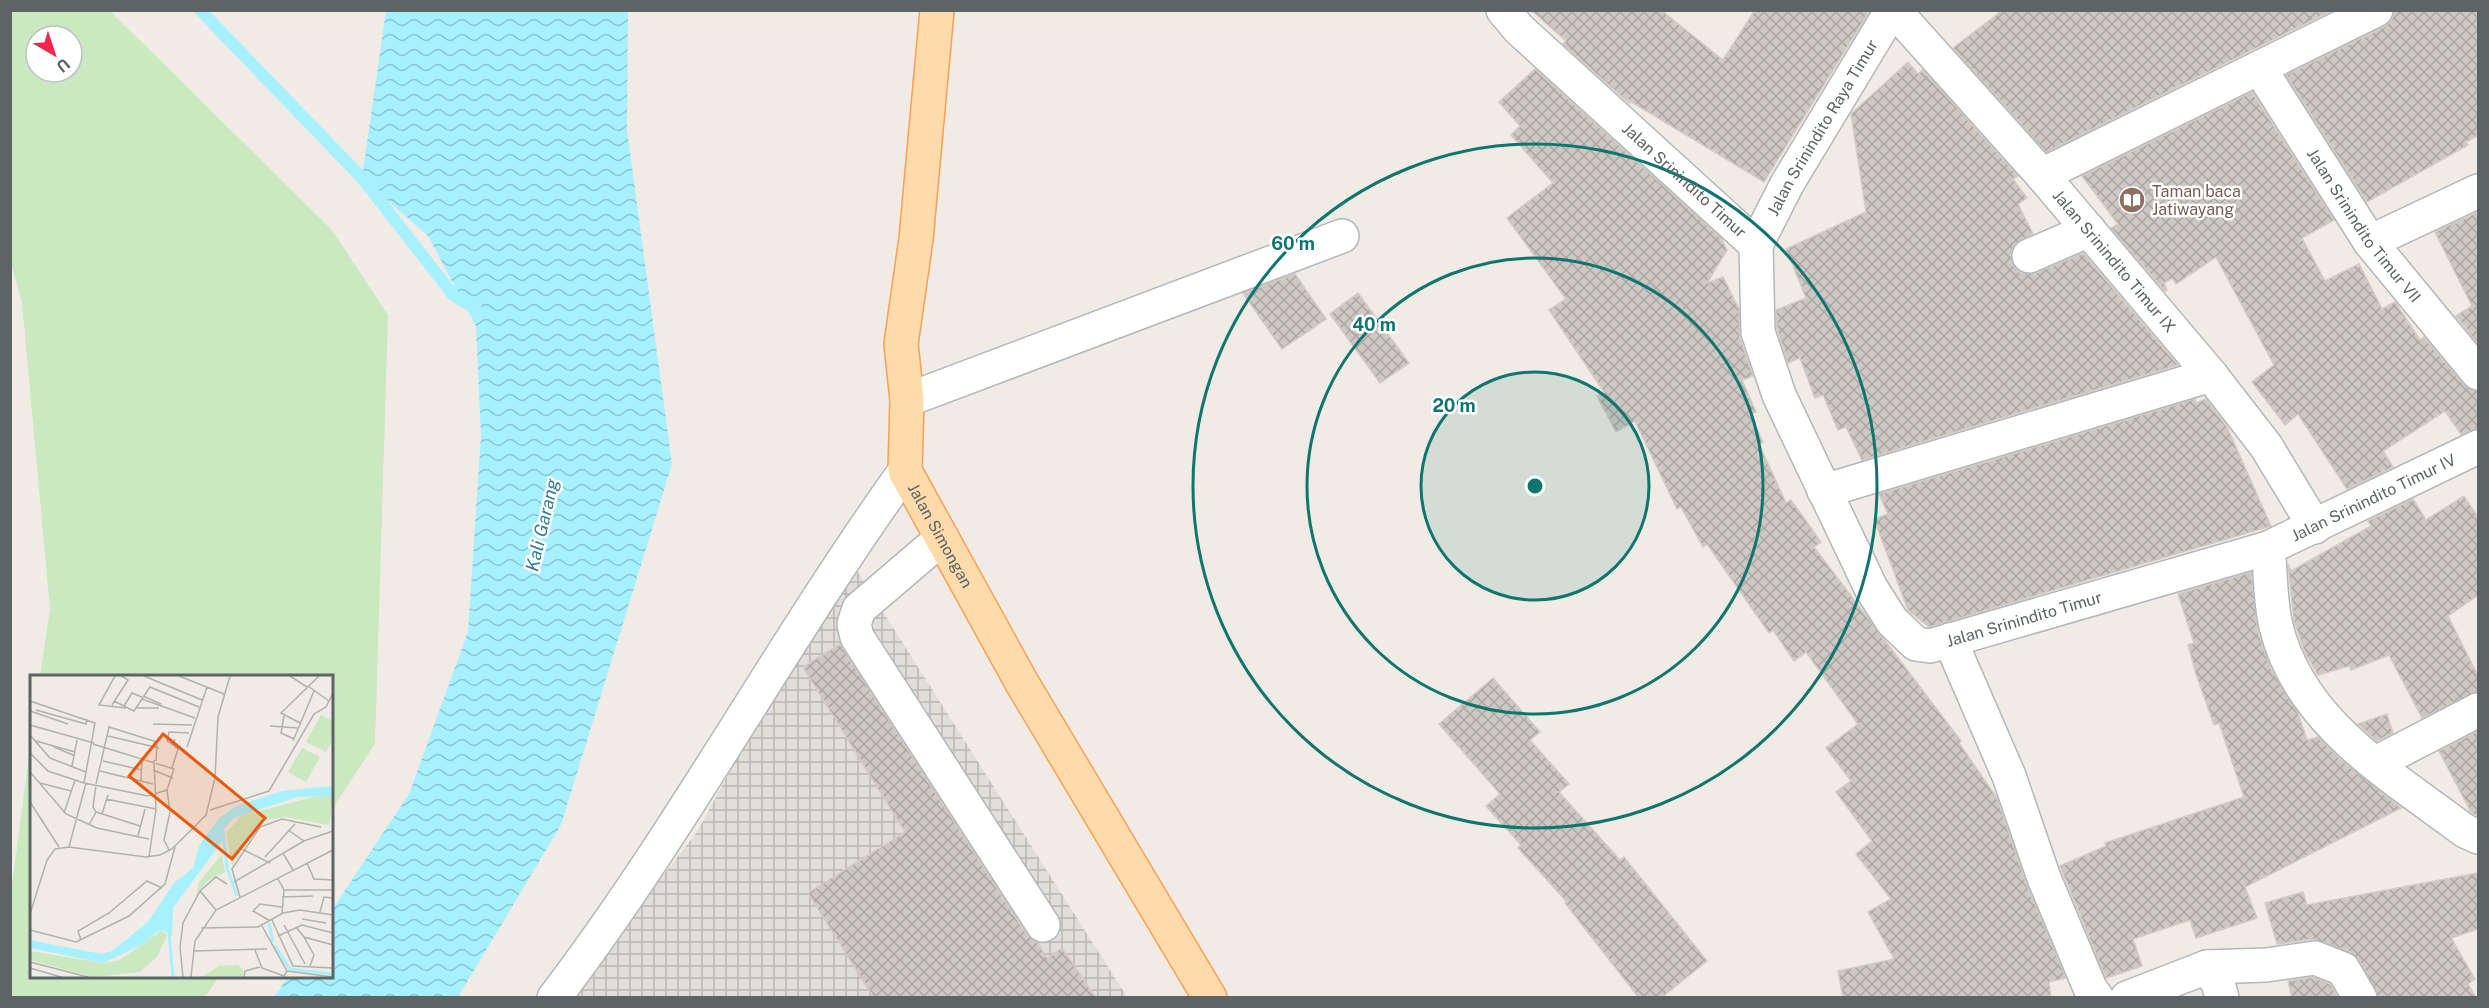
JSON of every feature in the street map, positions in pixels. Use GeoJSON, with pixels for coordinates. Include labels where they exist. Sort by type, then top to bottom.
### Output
{"type":"FeatureCollection","features":[{"type":"Feature","properties":{"kind":"main road","name":"Jalan Simongan"},"geometry":{"type":"LineString","coordinates":[[938,10],[916,239],[901,344],[906,400],[905,471],[1022,683],[1203,995]]}},
{"type":"Feature","properties":{"kind":"street","name":"Jalan Srinindito Timur"},"geometry":{"type":"LineString","coordinates":[[1503,10],[1528,38],[1756,245],[1758,332],[1779,395],[1871,588],[1892,621],[1916,644],[1930,646],[2268,548]]}},
{"type":"Feature","properties":{"kind":"street","name":"Jalan Srinindito Raya Timur"},"geometry":{"type":"LineString","coordinates":[[1756,245],[1787,184],[1893,10]]}},
{"type":"Feature","properties":{"kind":"street","name":"Jalan Srinindito Timur IX"},"geometry":{"type":"LineString","coordinates":[[1893,10],[2042,175],[2211,375],[2266,446],[2315,527]]}},
{"type":"Feature","properties":{"kind":"street"},"geometry":{"type":"LineString","coordinates":[[2042,175],[2376,10]]}},
{"type":"Feature","properties":{"kind":"street","name":"Jalan Srinindito Timur VII"},"geometry":{"type":"LineString","coordinates":[[2260,69],[2370,242],[2478,373]]}},
{"type":"Feature","properties":{"kind":"street"},"geometry":{"type":"LineString","coordinates":[[2370,242],[2478,190]]}},
{"type":"Feature","properties":{"kind":"street"},"geometry":{"type":"LineString","coordinates":[[2029,256],[2089,230]]}},
{"type":"Feature","properties":{"kind":"street"},"geometry":{"type":"LineString","coordinates":[[906,400],[1342,236]]}},
{"type":"Feature","properties":{"kind":"street"},"geometry":{"type":"LineString","coordinates":[[1824,491],[2211,375]]}},
{"type":"Feature","properties":{"kind":"street","name":"Jalan Srinindito Timur IV"},"geometry":{"type":"LineString","coordinates":[[2268,548],[2478,447]]}},
{"type":"Feature","properties":{"kind":"street"},"geometry":{"type":"LineString","coordinates":[[554,998],[610,925],[845,555],[905,471]]}},
{"type":"Feature","properties":{"kind":"street"},"geometry":{"type":"LineString","coordinates":[[942,538],[859,609],[854,624],[857,637],[1043,926]]}},
{"type":"Feature","properties":{"kind":"street"},"geometry":{"type":"LineString","coordinates":[[2268,548],[2276,626],[2293,676],[2326,721],[2376,763],[2465,831],[2478,837]]}},
{"type":"Feature","properties":{"kind":"street"},"geometry":{"type":"LineString","coordinates":[[1950,640],[2009,776],[2044,878],[2090,988],[2097,998]]}},
{"type":"Feature","properties":{"kind":"street"},"geometry":{"type":"LineString","coordinates":[[2376,763],[2478,710]]}},
{"type":"Feature","properties":{"kind":"street"},"geometry":{"type":"LineString","coordinates":[[2127,998],[2207,967],[2266,965],[2315,958],[2343,969],[2360,998]]}},
{"type":"Feature","properties":{"kind":"street"},"geometry":{"type":"LineString","coordinates":[[2207,967],[2218,983],[2222,998]]}},
{"type":"Feature","properties":{"kind":"shaded area"},"geometry":{"type":"Polygon","coordinates":[[[847,555],[1127,997],[567,998],[697,832],[847,555]]]}},
{"type":"Feature","properties":{"kind":"green space"},"geometry":{"type":"Polygon","coordinates":[[[10,11],[110,11],[332,230],[388,315],[375,744],[333,807],[333,675],[40,675],[50,609],[22,303],[10,259],[10,11]]]}},
{"type":"Feature","properties":{"kind":"green space"},"geometry":{"type":"Polygon","coordinates":[[[30,749],[30,978],[218,978],[205,997],[11,997],[11,892],[30,749]]]}},
{"type":"Feature","properties":{"kind":"water","name":"Kali Garang"},"geometry":{"type":"Polygon","coordinates":[[[386,11],[628,11],[627,130],[672,464],[561,825],[458,997],[274,997],[287,978],[333,978],[333,908],[409,794],[468,632],[481,436],[476,326],[428,236],[362,178],[386,11]]]}},
{"type":"Feature","properties":{"kind":"building"},"geometry":{"type":"Polygon","coordinates":[[[1531,10],[1661,10],[1723,60],[1755,10],[1870,10],[1764,182],[1625,98],[1630,104],[1563,44],[1566,41],[1531,10]]]}},
{"type":"Feature","properties":{"kind":"building"},"geometry":{"type":"Polygon","coordinates":[[[2003,10],[2333,10],[2046,152],[1953,48],[2003,10]]]}},
{"type":"Feature","properties":{"kind":"building"},"geometry":{"type":"Polygon","coordinates":[[[2395,10],[2478,10],[2478,135],[2466,142],[2468,145],[2367,202],[2286,75],[2384,27],[2392,20],[2395,10]]]}},
{"type":"Feature","properties":{"kind":"building"},"geometry":{"type":"Polygon","coordinates":[[[1908,62],[1918,74],[1923,70],[2018,176],[2013,179],[2027,198],[2018,204],[2033,234],[2014,245],[2011,253],[2012,263],[2017,271],[2026,274],[2036,273],[2083,253],[2178,365],[1862,460],[1846,427],[1838,430],[1823,395],[1815,398],[1800,358],[1788,363],[1777,329],[1776,310],[1806,298],[1786,249],[1866,212],[1851,114],[1908,62]]]}},
{"type":"Feature","properties":{"kind":"building"},"geometry":{"type":"Polygon","coordinates":[[[1535,69],[1721,238],[1727,250],[1707,283],[1723,277],[1739,309],[1740,338],[1753,376],[1742,380],[1756,412],[1750,414],[1763,442],[1759,444],[1786,503],[1791,500],[1821,542],[1814,547],[1961,741],[1959,743],[1997,798],[2027,885],[2066,978],[2049,982],[2051,998],[1843,998],[1838,971],[1894,959],[1868,912],[1891,899],[1856,854],[1872,841],[1836,792],[1851,781],[1826,748],[1858,724],[1806,652],[1794,661],[1773,630],[1769,633],[1707,544],[1703,547],[1681,507],[1677,509],[1635,421],[1616,432],[1597,396],[1604,392],[1549,310],[1566,299],[1507,218],[1553,183],[1511,135],[1520,126],[1499,102],[1535,69]]]}},
{"type":"Feature","properties":{"kind":"building"},"geometry":{"type":"Polygon","coordinates":[[[2252,92],[2334,220],[2302,238],[2325,281],[2359,264],[2382,309],[2395,302],[2420,340],[2424,337],[2464,385],[2478,391],[2478,428],[2461,434],[2445,411],[2383,451],[2393,467],[2347,489],[2298,414],[2285,425],[2252,382],[2274,365],[2216,257],[2176,284],[2172,278],[2164,283],[2167,290],[2165,291],[2111,228],[2118,224],[2082,176],[2252,92]]]}},
{"type":"Feature","properties":{"kind":"building"},"geometry":{"type":"Polygon","coordinates":[[[2478,212],[2478,344],[2456,316],[2472,306],[2435,232],[2478,212]]]}},
{"type":"Feature","properties":{"kind":"building"},"geometry":{"type":"Polygon","coordinates":[[[1295,274],[1326,319],[1282,349],[1243,293],[1295,274]]]}},
{"type":"Feature","properties":{"kind":"building"},"geometry":{"type":"Polygon","coordinates":[[[1358,293],[1409,363],[1380,383],[1330,314],[1358,293]]]}},
{"type":"Feature","properties":{"kind":"building"},"geometry":{"type":"Polygon","coordinates":[[[2195,399],[2196,403],[2206,399],[2227,427],[2271,526],[1929,627],[1908,610],[1874,519],[1888,514],[1879,494],[2195,399]]]}},
{"type":"Feature","properties":{"kind":"building"},"geometry":{"type":"Polygon","coordinates":[[[2464,496],[2478,517],[2478,595],[2448,616],[2478,676],[2478,691],[2422,718],[2389,655],[2351,670],[2349,666],[2318,675],[2305,653],[2294,621],[2288,564],[2291,571],[2371,526],[2368,521],[2413,499],[2426,520],[2464,496]]]}},
{"type":"Feature","properties":{"kind":"building"},"geometry":{"type":"Polygon","coordinates":[[[2251,572],[2258,632],[2271,669],[2298,713],[2307,740],[2318,737],[2339,758],[2401,808],[2245,887],[2257,918],[2196,938],[2190,920],[2133,939],[2142,966],[2106,978],[2060,866],[2106,846],[2105,843],[2244,797],[2219,723],[2214,725],[2196,674],[2188,645],[2194,643],[2178,594],[2251,572]]]}},
{"type":"Feature","properties":{"kind":"building"},"geometry":{"type":"Polygon","coordinates":[[[840,644],[1027,935],[1037,942],[1047,958],[1062,948],[1096,998],[874,998],[808,893],[905,832],[803,667],[840,644]]]}},
{"type":"Feature","properties":{"kind":"building"},"geometry":{"type":"Polygon","coordinates":[[[1493,678],[1540,732],[1530,740],[1569,784],[1559,792],[1620,860],[1624,857],[1707,961],[1661,998],[1639,998],[1565,903],[1567,902],[1518,848],[1521,845],[1486,806],[1500,794],[1439,724],[1493,678]]]}},
{"type":"Feature","properties":{"kind":"building"},"geometry":{"type":"Polygon","coordinates":[[[2387,714],[2393,733],[2377,741],[2358,724],[2387,714]]]}},
{"type":"Feature","properties":{"kind":"building"},"geometry":{"type":"Polygon","coordinates":[[[2478,731],[2478,817],[2471,812],[2439,751],[2478,731]]]}},
{"type":"Feature","properties":{"kind":"building"},"geometry":{"type":"Polygon","coordinates":[[[2478,873],[2478,929],[2451,938],[2475,979],[2468,984],[2476,998],[2379,998],[2359,960],[2350,952],[2313,939],[2277,944],[2265,903],[2303,892],[2307,905],[2478,873]]]}},
{"type":"Feature","properties":{"kind":"building"},"geometry":{"type":"Polygon","coordinates":[[[2313,977],[2330,984],[2338,998],[2292,998],[2288,981],[2313,977]]]}},
{"type":"Feature","properties":{"kind":"waterway"},"geometry":{"type":"LineString","coordinates":[[200,10],[362,178],[454,296],[475,308]]}},
{"type":"Feature","properties":{"kind":"place","name":"Taman baca Jatiwayang"},"geometry":{"type":"Point","coordinates":[2132,200]}}]}
